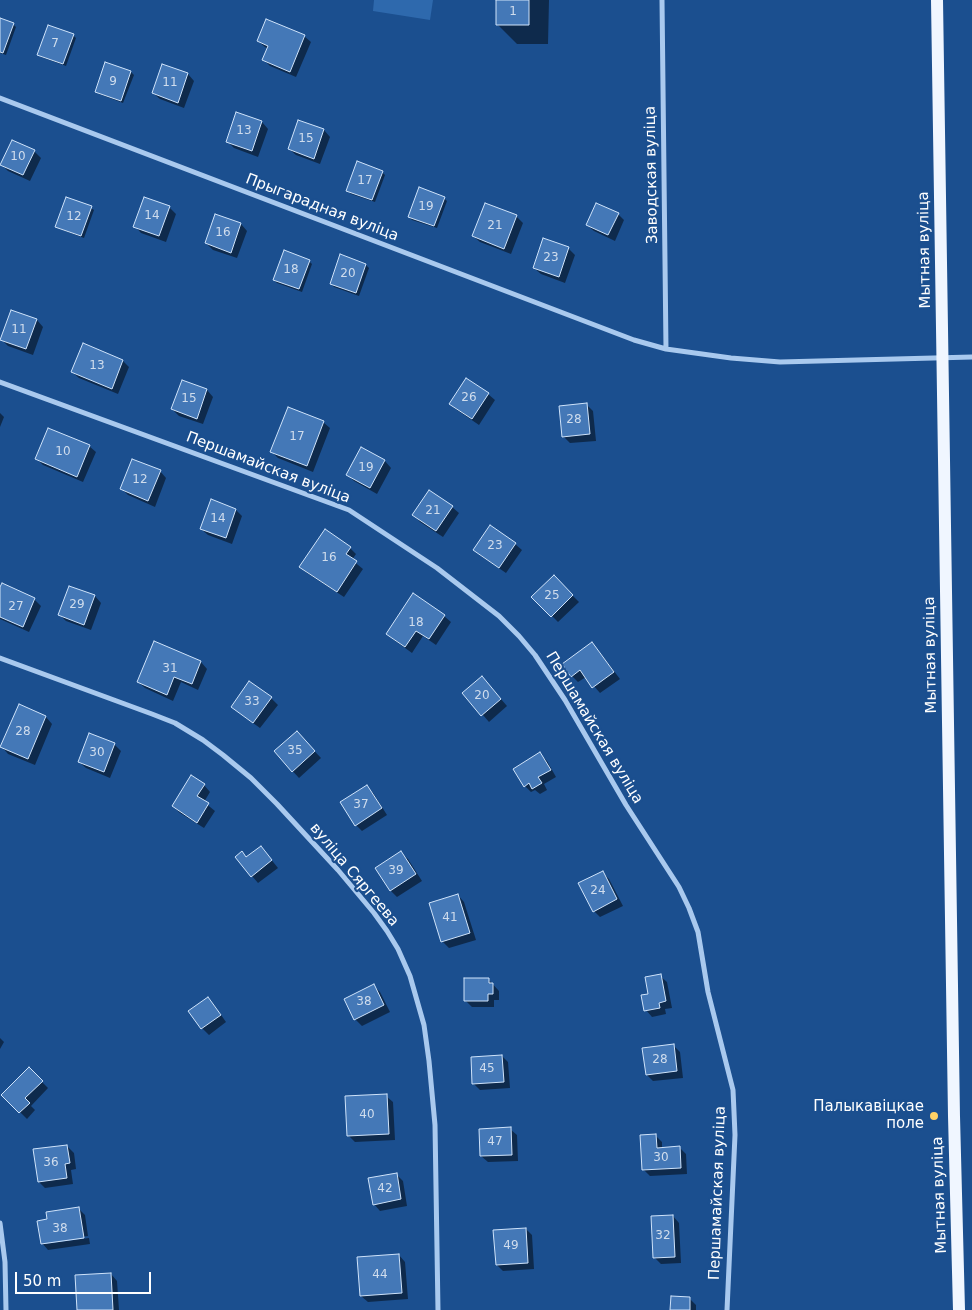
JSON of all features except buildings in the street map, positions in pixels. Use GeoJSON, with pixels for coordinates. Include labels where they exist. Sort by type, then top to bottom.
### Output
{"type":"FeatureCollection","features":[{"type":"Feature","properties":{"kind":"main road","name":"Мытная вуліца"},"geometry":{"type":"LineString","coordinates":[[938,0],[954,1116],[959,1310]]}},
{"type":"Feature","properties":{"kind":"street","name":"Заводская вуліца"},"geometry":{"type":"LineString","coordinates":[[662,0],[666,350]]}},
{"type":"Feature","properties":{"kind":"street","name":"Прыгарадная вуліца"},"geometry":{"type":"LineString","coordinates":[[0,98],[634,340],[666,350],[780,362],[972,357]]}},
{"type":"Feature","properties":{"kind":"street","name":"Першамайская вуліца"},"geometry":{"type":"LineString","coordinates":[[0,382],[349,510],[444,573],[499,616],[535,655],[565,700],[626,805],[679,886],[690,908],[698,932],[708,992],[720,1046],[733,1090],[735,1135],[727,1310]]}},
{"type":"Feature","properties":{"kind":"street","name":"вуліца Сяргеева"},"geometry":{"type":"LineString","coordinates":[[0,658],[175,723],[204,740],[251,778],[277,804],[338,870],[387,931],[398,949],[410,976],[424,1024],[430,1061],[434,1125],[438,1310]]}},
{"type":"Feature","properties":{"kind":"street"},"geometry":{"type":"LineString","coordinates":[[0,1223],[5,1262],[6,1310]]}},
{"type":"Feature","properties":{"kind":"shaded area"},"geometry":{"type":"Polygon","coordinates":[[[374,0],[433,0],[430,20],[373,11],[374,0]]]}},
{"type":"Feature","properties":{"kind":"place","name":"Палыкавіцкае поле"},"geometry":{"type":"Point","coordinates":[934,1116]}}]}
